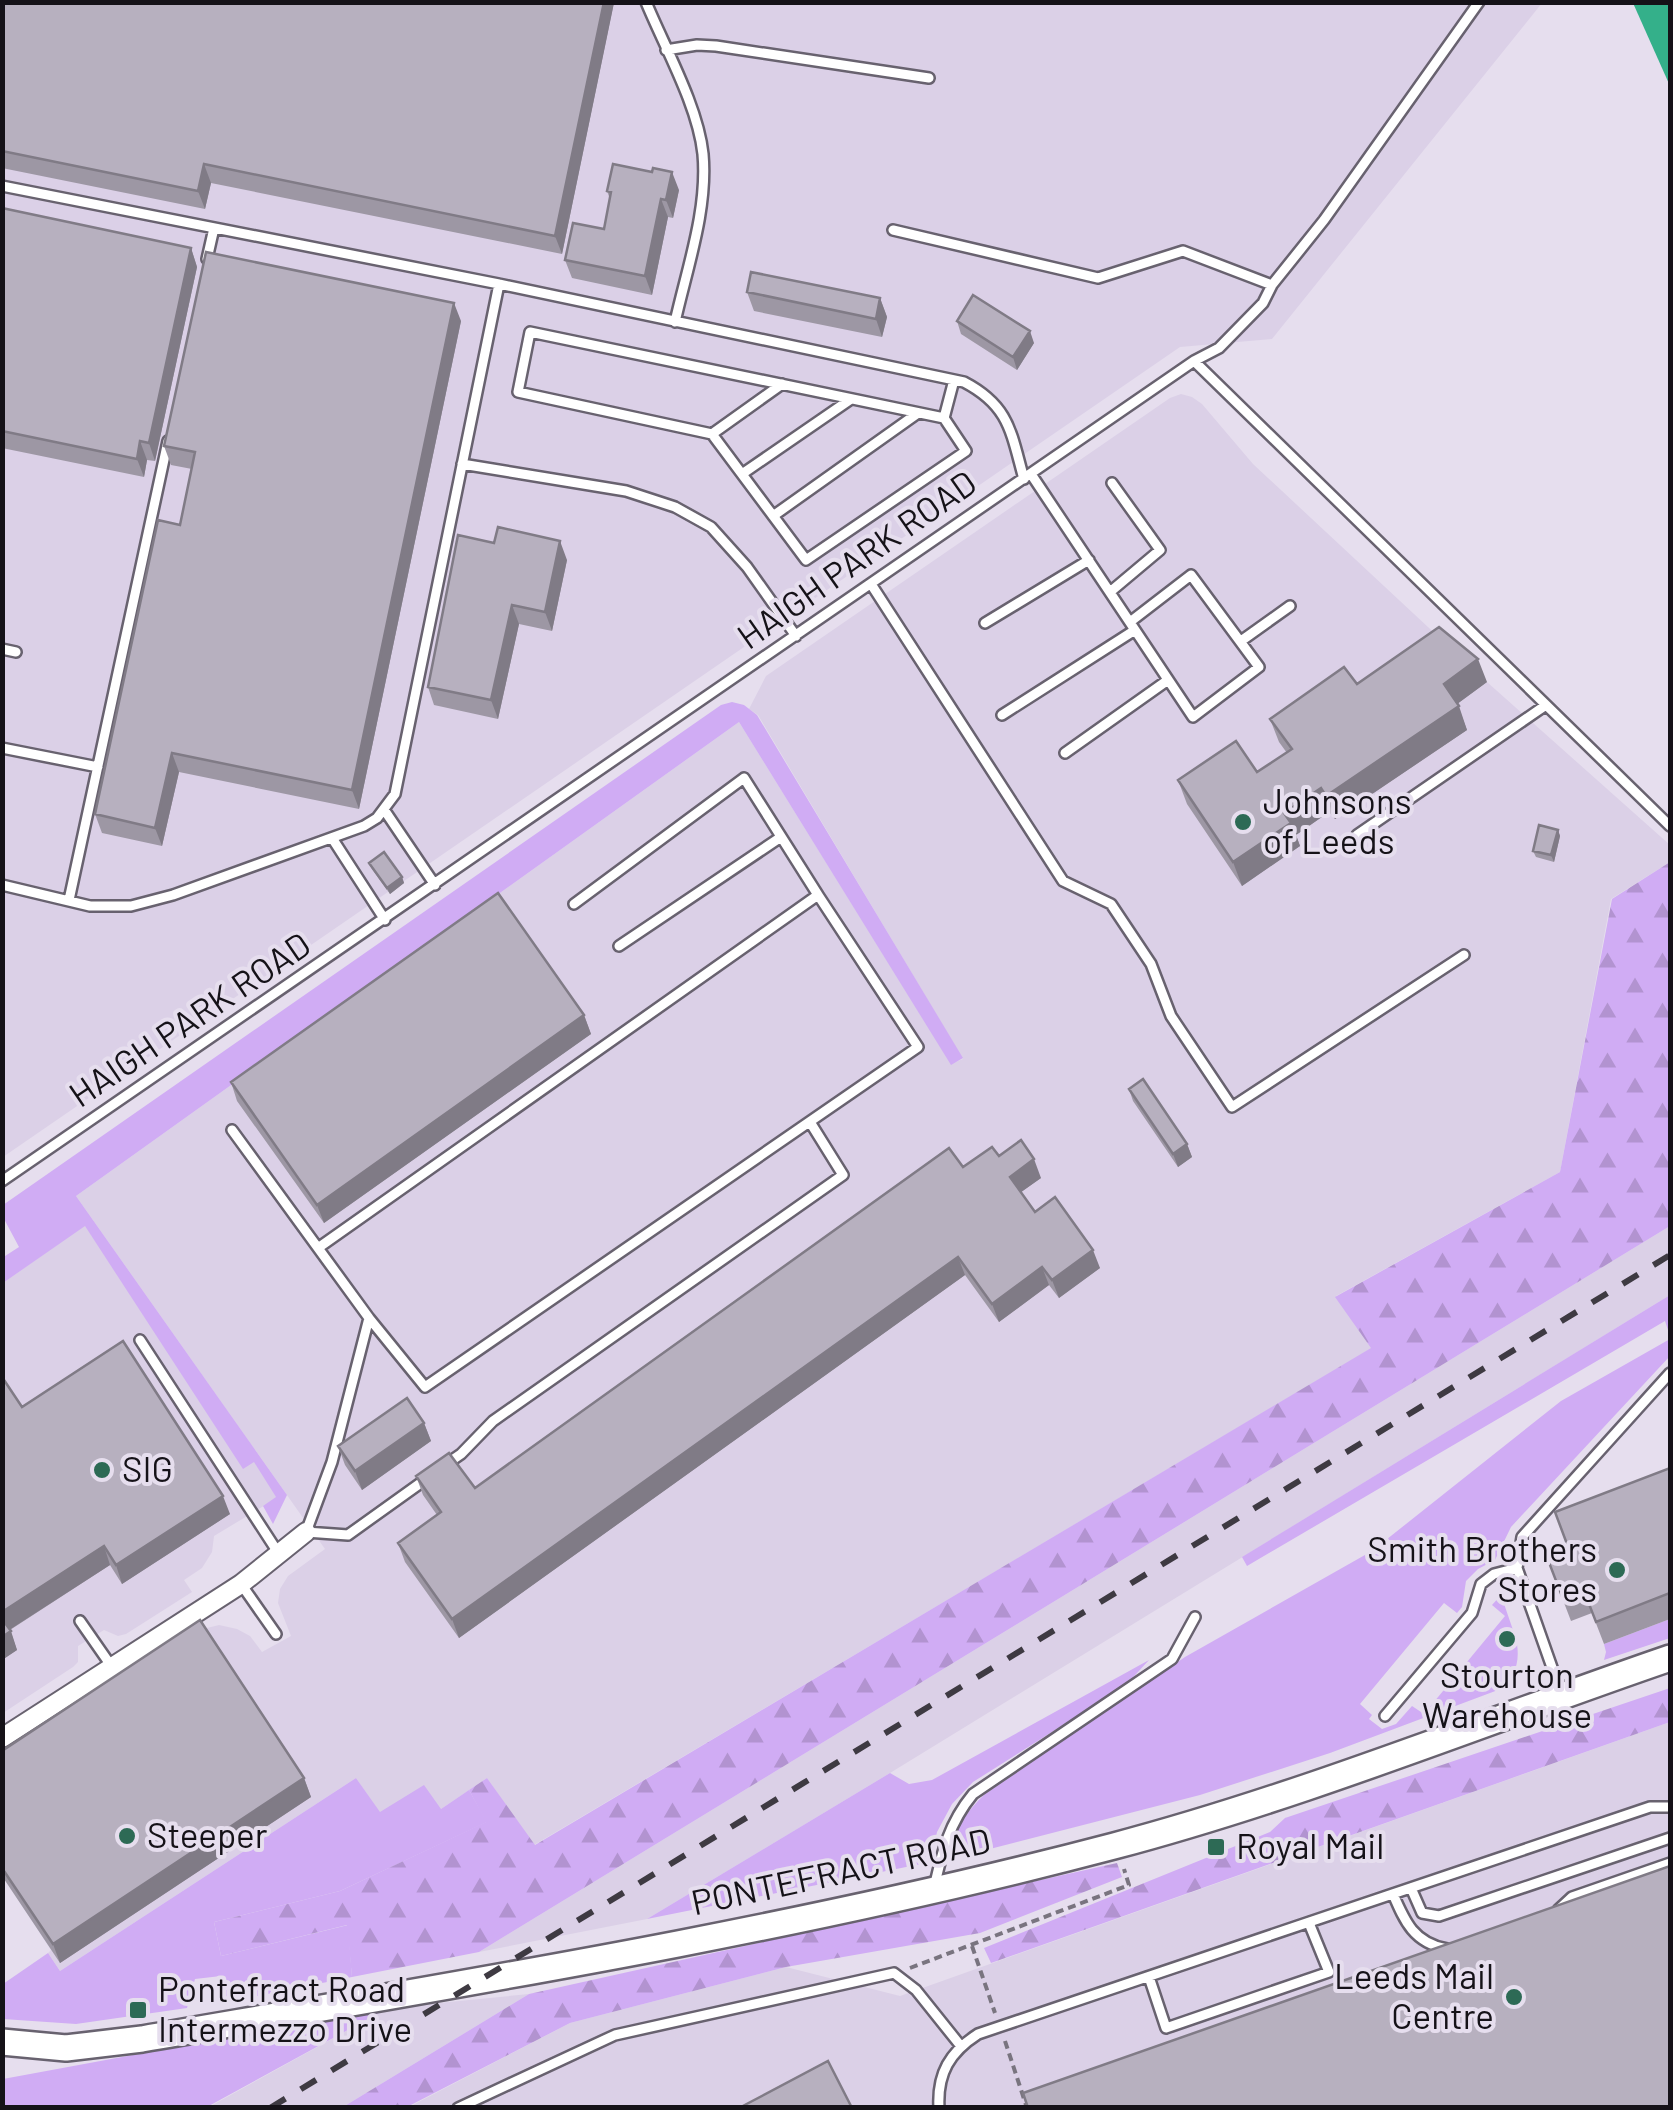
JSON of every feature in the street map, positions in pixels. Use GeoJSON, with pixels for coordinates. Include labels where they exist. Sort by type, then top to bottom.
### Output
{"type":"FeatureCollection","features":[{"type":"Feature","properties":{"kind":"main road","name":"PONTEFRACT ROAD"},"geometry":{"type":"LineString","coordinates":[[2,2042],[66,2048],[161,2036],[676,1944],[933,1891],[1118,1845],[1262,1801],[1670,1658]]}},
{"type":"Feature","properties":{"kind":"street"},"geometry":{"type":"LineString","coordinates":[[2,1738],[240,1584],[306,1532]]}},
{"type":"Feature","properties":{"kind":"lane"},"geometry":{"type":"LineString","coordinates":[[646,2],[694,117],[702,151],[704,190],[675,322]]}},
{"type":"Feature","properties":{"kind":"lane","name":"HAIGH PARK ROAD"},"geometry":{"type":"LineString","coordinates":[[2,1181],[1194,361],[1220,348],[1263,303],[1272,285],[1324,220],[1480,2]]}},
{"type":"Feature","properties":{"kind":"lane"},"geometry":{"type":"LineString","coordinates":[[666,50],[697,44],[716,46],[929,78]]}},
{"type":"Feature","properties":{"kind":"lane"},"geometry":{"type":"LineString","coordinates":[[2,186],[499,284],[954,380],[984,392],[1011,427],[1028,476],[1089,560],[1132,626],[1193,718],[1259,667],[1191,576],[1132,626],[1002,716]]}},
{"type":"Feature","properties":{"kind":"lane"},"geometry":{"type":"LineString","coordinates":[[206,266],[214,228]]}},
{"type":"Feature","properties":{"kind":"lane"},"geometry":{"type":"LineString","coordinates":[[892,230],[1098,278],[1182,250],[1272,285]]}},
{"type":"Feature","properties":{"kind":"lane"},"geometry":{"type":"LineString","coordinates":[[2,885],[90,906],[130,906],[173,896],[332,838],[364,826],[384,811],[395,794],[499,284]]}},
{"type":"Feature","properties":{"kind":"lane"},"geometry":{"type":"LineString","coordinates":[[530,332],[919,413],[944,418],[966,452],[806,560],[712,434],[518,392],[530,332]]}},
{"type":"Feature","properties":{"kind":"lane"},"geometry":{"type":"LineString","coordinates":[[1194,361],[1670,826]]}},
{"type":"Feature","properties":{"kind":"lane"},"geometry":{"type":"LineString","coordinates":[[944,418],[954,380]]}},
{"type":"Feature","properties":{"kind":"lane"},"geometry":{"type":"LineString","coordinates":[[712,434],[782,384]]}},
{"type":"Feature","properties":{"kind":"lane"},"geometry":{"type":"LineString","coordinates":[[742,474],[851,399]]}},
{"type":"Feature","properties":{"kind":"lane"},"geometry":{"type":"LineString","coordinates":[[773,516],[919,413]]}},
{"type":"Feature","properties":{"kind":"lane"},"geometry":{"type":"LineString","coordinates":[[69,900],[173,420]]}},
{"type":"Feature","properties":{"kind":"lane"},"geometry":{"type":"LineString","coordinates":[[462,464],[626,491],[675,507],[711,527],[747,566],[796,636]]}},
{"type":"Feature","properties":{"kind":"lane"},"geometry":{"type":"LineString","coordinates":[[1110,592],[1160,550],[1112,483]]}},
{"type":"Feature","properties":{"kind":"lane"},"geometry":{"type":"LineString","coordinates":[[985,624],[1089,560]]}},
{"type":"Feature","properties":{"kind":"lane"},"geometry":{"type":"LineString","coordinates":[[871,584],[1062,881],[1111,904],[1151,964],[1171,1016],[1232,1107],[1464,955]]}},
{"type":"Feature","properties":{"kind":"lane"},"geometry":{"type":"LineString","coordinates":[[1240,641],[1290,606]]}},
{"type":"Feature","properties":{"kind":"lane"},"geometry":{"type":"LineString","coordinates":[[2,649],[16,652]]}},
{"type":"Feature","properties":{"kind":"lane"},"geometry":{"type":"LineString","coordinates":[[1065,752],[1168,680]]}},
{"type":"Feature","properties":{"kind":"lane"},"geometry":{"type":"LineString","coordinates":[[1357,834],[1546,704]]}},
{"type":"Feature","properties":{"kind":"lane"},"geometry":{"type":"LineString","coordinates":[[2,748],[98,767]]}},
{"type":"Feature","properties":{"kind":"lane"},"geometry":{"type":"LineString","coordinates":[[232,1130],[369,1318],[426,1387],[918,1048],[744,778],[574,904]]}},
{"type":"Feature","properties":{"kind":"lane"},"geometry":{"type":"LineString","coordinates":[[384,811],[436,885]]}},
{"type":"Feature","properties":{"kind":"lane"},"geometry":{"type":"LineString","coordinates":[[619,946],[781,837]]}},
{"type":"Feature","properties":{"kind":"lane"},"geometry":{"type":"LineString","coordinates":[[332,838],[386,920]]}},
{"type":"Feature","properties":{"kind":"lane"},"geometry":{"type":"LineString","coordinates":[[318,1248],[818,896]]}},
{"type":"Feature","properties":{"kind":"lane"},"geometry":{"type":"LineString","coordinates":[[369,1318],[332,1462],[306,1532],[348,1534],[461,1454],[493,1421],[843,1175],[810,1122]]}},
{"type":"Feature","properties":{"kind":"lane"},"geometry":{"type":"LineString","coordinates":[[140,1340],[279,1554]]}},
{"type":"Feature","properties":{"kind":"lane"},"geometry":{"type":"LineString","coordinates":[[1562,1695],[1517,1568],[1522,1537],[1670,1373]]}},
{"type":"Feature","properties":{"kind":"lane"},"geometry":{"type":"LineString","coordinates":[[1386,1716],[1472,1613],[1481,1584],[1494,1574],[1517,1568]]}},
{"type":"Feature","properties":{"kind":"lane"},"geometry":{"type":"LineString","coordinates":[[240,1584],[276,1634]]}},
{"type":"Feature","properties":{"kind":"lane"},"geometry":{"type":"LineString","coordinates":[[933,1891],[944,1842],[973,1794],[1172,1660],[1195,1618]]}},
{"type":"Feature","properties":{"kind":"lane"},"geometry":{"type":"LineString","coordinates":[[80,1621],[112,1667]]}},
{"type":"Feature","properties":{"kind":"lane"},"geometry":{"type":"LineString","coordinates":[[939,2108],[940,2081],[947,2062],[960,2045],[978,2034],[1650,1807],[1670,1807]]}},
{"type":"Feature","properties":{"kind":"lane"},"geometry":{"type":"LineString","coordinates":[[1411,1888],[1422,1912],[1439,1916],[1670,1838]]}},
{"type":"Feature","properties":{"kind":"lane"},"geometry":{"type":"LineString","coordinates":[[1547,1921],[1572,1897],[1670,1862]]}},
{"type":"Feature","properties":{"kind":"lane"},"geometry":{"type":"LineString","coordinates":[[1394,1894],[1415,1936],[1428,1944],[1456,1949]]}},
{"type":"Feature","properties":{"kind":"lane"},"geometry":{"type":"LineString","coordinates":[[1148,1976],[1166,2028],[1328,1972],[1309,1922]]}},
{"type":"Feature","properties":{"kind":"lane"},"geometry":{"type":"LineString","coordinates":[[458,2108],[615,2035],[894,1973],[916,1990],[960,2045]]}},
{"type":"Feature","properties":{"kind":"path"},"geometry":{"type":"LineString","coordinates":[[894,1973],[1129,1885],[1118,1845]]}},
{"type":"Feature","properties":{"kind":"shaded area"},"geometry":{"type":"Polygon","coordinates":[[[3,3],[1542,3],[1272,339],[1180,347],[3,1157],[3,3]]]}},
{"type":"Feature","properties":{"kind":"shaded area"},"geometry":{"type":"Polygon","coordinates":[[[1633,3],[1670,3],[1670,86],[1633,3]]]}},
{"type":"Feature","properties":{"kind":"shaded area"},"geometry":{"type":"Polygon","coordinates":[[[1181,394],[1202,404],[1253,464],[1487,682],[1670,845],[1670,862],[1611,899],[1560,1172],[1336,1296],[1372,1348],[534,1845],[487,1778],[441,1809],[380,1813],[356,1778],[60,1971],[48,1953],[51,1950],[3,1876],[3,1756],[203,1629],[219,1625],[237,1629],[250,1636],[262,1652],[291,1636],[278,1603],[280,1589],[288,1576],[325,1549],[76,1196],[739,722],[951,1064],[963,1059],[758,715],[749,709],[766,676],[1181,394]]]}},
{"type":"Feature","properties":{"kind":"shaded area"},"geometry":{"type":"Polygon","coordinates":[[[85,1225],[243,1468],[254,1461],[277,1498],[214,1536],[212,1552],[202,1568],[184,1580],[192,1592],[126,1634],[118,1636],[104,1630],[78,1646],[78,1662],[73,1667],[3,1713],[3,1283],[85,1225]]]}},
{"type":"Feature","properties":{"kind":"shaded area"},"geometry":{"type":"Polygon","coordinates":[[[1670,1226],[1670,1295],[890,1773],[647,1919],[479,1952],[1670,1226]]]}},
{"type":"Feature","properties":{"kind":"shaded area"},"geometry":{"type":"Polygon","coordinates":[[[1670,1722],[1670,2107],[407,2108],[570,2023],[786,1967],[900,1996],[1670,1722]]]}},
{"type":"Feature","properties":{"kind":"shaded area"},"geometry":{"type":"Polygon","coordinates":[[[529,1994],[343,2107],[207,2108],[388,2008],[529,1994]]]}},
{"type":"Feature","properties":{"kind":"green space"},"geometry":{"type":"Polygon","coordinates":[[[732,702],[757,715],[963,1058],[951,1065],[739,722],[76,1196],[287,1495],[273,1524],[263,1506],[276,1497],[254,1462],[243,1469],[85,1226],[3,1283],[2,1258],[19,1247],[3,1217],[3,1205],[721,705],[732,702]]]}},
{"type":"Feature","properties":{"kind":"green space"},"geometry":{"type":"Polygon","coordinates":[[[1670,862],[1670,1226],[479,1952],[352,1977],[347,1925],[221,1956],[214,1922],[340,1891],[486,1822],[469,1790],[487,1778],[535,1845],[1371,1348],[1335,1297],[1560,1172],[1612,899],[1670,862]]]}},
{"type":"Feature","properties":{"kind":"green space"},"geometry":{"type":"Polygon","coordinates":[[[1670,1295],[1670,1336],[1665,1321],[1247,1566],[1242,1557],[1670,1295]]]}},
{"type":"Feature","properties":{"kind":"green space"},"geometry":{"type":"Polygon","coordinates":[[[1670,1339],[1670,1356],[1511,1527],[1495,1560],[1466,1581],[1462,1607],[1457,1613],[1444,1603],[1360,1704],[1372,1715],[1369,1719],[1382,1729],[1396,1724],[1412,1706],[1424,1714],[1505,1616],[1492,1605],[1501,1595],[1513,1630],[1498,1636],[1502,1648],[1517,1644],[1518,1658],[1512,1676],[1498,1690],[1330,1753],[1200,1795],[951,1859],[961,1823],[985,1794],[1185,1657],[1372,1551],[1561,1401],[1670,1339]]]}},
{"type":"Feature","properties":{"kind":"green space"},"geometry":{"type":"Polygon","coordinates":[[[1670,1619],[1670,1638],[1604,1660],[1604,1644],[1670,1619]]]}},
{"type":"Feature","properties":{"kind":"green space"},"geometry":{"type":"Polygon","coordinates":[[[1149,1660],[1126,1685],[973,1782],[952,1804],[937,1832],[931,1862],[647,1919],[890,1773],[909,1784],[932,1780],[1149,1660]]]}},
{"type":"Feature","properties":{"kind":"green space"},"geometry":{"type":"Polygon","coordinates":[[[1670,1688],[1670,1722],[991,1963],[984,1948],[1270,1832],[1285,1818],[1670,1688]]]}},
{"type":"Feature","properties":{"kind":"green space"},"geometry":{"type":"Polygon","coordinates":[[[356,1778],[380,1812],[424,1785],[441,1809],[469,1790],[487,1822],[340,1891],[214,1922],[221,1956],[348,1925],[352,1977],[223,2003],[221,1976],[195,1979],[187,2008],[76,2024],[3,2019],[3,1984],[48,1953],[60,1971],[356,1778]]]}},
{"type":"Feature","properties":{"kind":"green space"},"geometry":{"type":"Polygon","coordinates":[[[1117,1863],[1122,1877],[980,1933],[786,1967],[570,2023],[407,2107],[343,2107],[529,1994],[1117,1863]]]}},
{"type":"Feature","properties":{"kind":"green space"},"geometry":{"type":"Polygon","coordinates":[[[388,2008],[207,2107],[3,2108],[3,2079],[388,2008]]]}},
{"type":"Feature","properties":{"kind":"building"},"geometry":{"type":"Polygon","coordinates":[[[2,2],[604,2],[555,236],[204,164],[198,191],[2,151],[2,2]]]}},
{"type":"Feature","properties":{"kind":"building"},"geometry":{"type":"Polygon","coordinates":[[[613,164],[672,172],[666,200],[661,199],[645,276],[565,260],[573,223],[604,229],[613,164]]]}},
{"type":"Feature","properties":{"kind":"building"},"geometry":{"type":"Polygon","coordinates":[[[2,208],[191,248],[149,443],[140,441],[137,459],[2,431],[2,208]]]}},
{"type":"Feature","properties":{"kind":"building"},"geometry":{"type":"Polygon","coordinates":[[[206,252],[454,303],[352,790],[172,753],[155,828],[95,814],[158,520],[180,525],[195,452],[164,446],[206,252]]]}},
{"type":"Feature","properties":{"kind":"building"},"geometry":{"type":"Polygon","coordinates":[[[751,272],[880,298],[876,319],[747,292],[751,272]]]}},
{"type":"Feature","properties":{"kind":"building"},"geometry":{"type":"Polygon","coordinates":[[[973,295],[1030,331],[1013,357],[957,321],[973,295]]]}},
{"type":"Feature","properties":{"kind":"building"},"geometry":{"type":"Polygon","coordinates":[[[498,527],[560,541],[545,612],[512,605],[491,700],[428,687],[458,535],[494,543],[498,527]]]}},
{"type":"Feature","properties":{"kind":"building"},"geometry":{"type":"Polygon","coordinates":[[[1439,627],[1478,659],[1444,684],[1459,706],[1326,796],[1321,788],[1284,813],[1291,823],[1233,862],[1178,780],[1236,741],[1257,772],[1292,749],[1270,719],[1344,667],[1357,684],[1439,627]]]}},
{"type":"Feature","properties":{"kind":"building"},"geometry":{"type":"Polygon","coordinates":[[[1539,825],[1558,830],[1551,855],[1533,851],[1539,825]]]}},
{"type":"Feature","properties":{"kind":"building"},"geometry":{"type":"Polygon","coordinates":[[[384,852],[402,877],[387,888],[369,863],[384,852]]]}},
{"type":"Feature","properties":{"kind":"building"},"geometry":{"type":"Polygon","coordinates":[[[498,893],[584,1015],[317,1205],[231,1082],[498,893]]]}},
{"type":"Feature","properties":{"kind":"building"},"geometry":{"type":"Polygon","coordinates":[[[1143,1079],[1187,1144],[1173,1154],[1129,1089],[1143,1079]]]}},
{"type":"Feature","properties":{"kind":"building"},"geometry":{"type":"Polygon","coordinates":[[[1021,1140],[1034,1159],[1010,1177],[1035,1212],[1055,1197],[1093,1250],[1052,1280],[1042,1267],[992,1304],[958,1257],[452,1619],[398,1543],[441,1512],[416,1476],[449,1453],[475,1488],[949,1148],[963,1167],[992,1147],[999,1156],[1021,1140]]]}},
{"type":"Feature","properties":{"kind":"building","name":"SIG"},"geometry":{"type":"Polygon","coordinates":[[[123,1341],[223,1496],[116,1565],[104,1546],[2,1612],[2,1377],[22,1407],[123,1341]]]}},
{"type":"Feature","properties":{"kind":"building"},"geometry":{"type":"Polygon","coordinates":[[[407,1398],[424,1423],[355,1471],[338,1446],[407,1398]]]}},
{"type":"Feature","properties":{"kind":"building","name":"Smith Brothers Stores"},"geometry":{"type":"Polygon","coordinates":[[[1670,1468],[1670,1593],[1596,1622],[1584,1591],[1563,1599],[1545,1552],[1567,1544],[1555,1512],[1670,1468]]]}},
{"type":"Feature","properties":{"kind":"building"},"geometry":{"type":"Polygon","coordinates":[[[2,1619],[11,1631],[2,1637],[2,1619]]]}},
{"type":"Feature","properties":{"kind":"building","name":"Steeper"},"geometry":{"type":"Polygon","coordinates":[[[200,1620],[304,1778],[53,1944],[2,1868],[2,1751],[200,1620]]]}},
{"type":"Feature","properties":{"kind":"building","name":"Leeds Mail Centre"},"geometry":{"type":"Polygon","coordinates":[[[1670,1866],[1670,2108],[1028,2108],[1023,2093],[1670,1866]]]}},
{"type":"Feature","properties":{"kind":"building"},"geometry":{"type":"Polygon","coordinates":[[[828,2061],[852,2108],[739,2108],[828,2061]]]}},
{"type":"Feature","properties":{"kind":"railway"},"geometry":{"type":"LineString","coordinates":[[270,2108],[1670,1255]]}},
{"type":"Feature","properties":{"kind":"place","name":"Johnsons of Leeds"},"geometry":{"type":"Point","coordinates":[1243,822]}},
{"type":"Feature","properties":{"kind":"place","name":"SIG"},"geometry":{"type":"Point","coordinates":[102,1470]}},
{"type":"Feature","properties":{"kind":"place","name":"Smith Brothers Stores"},"geometry":{"type":"Point","coordinates":[1617,1570]}},
{"type":"Feature","properties":{"kind":"place","name":"Stourton Warehouse"},"geometry":{"type":"Point","coordinates":[1507,1639]}},
{"type":"Feature","properties":{"kind":"place","name":"Steeper"},"geometry":{"type":"Point","coordinates":[127,1836]}},
{"type":"Feature","properties":{"kind":"place","name":"Royal Mail"},"geometry":{"type":"Point","coordinates":[1216,1847]}},
{"type":"Feature","properties":{"kind":"place","name":"Leeds Mail Centre"},"geometry":{"type":"Point","coordinates":[1514,1997]}},
{"type":"Feature","properties":{"kind":"place","name":"Pontefract Road Intermezzo Drive"},"geometry":{"type":"Point","coordinates":[138,2010]}}]}
